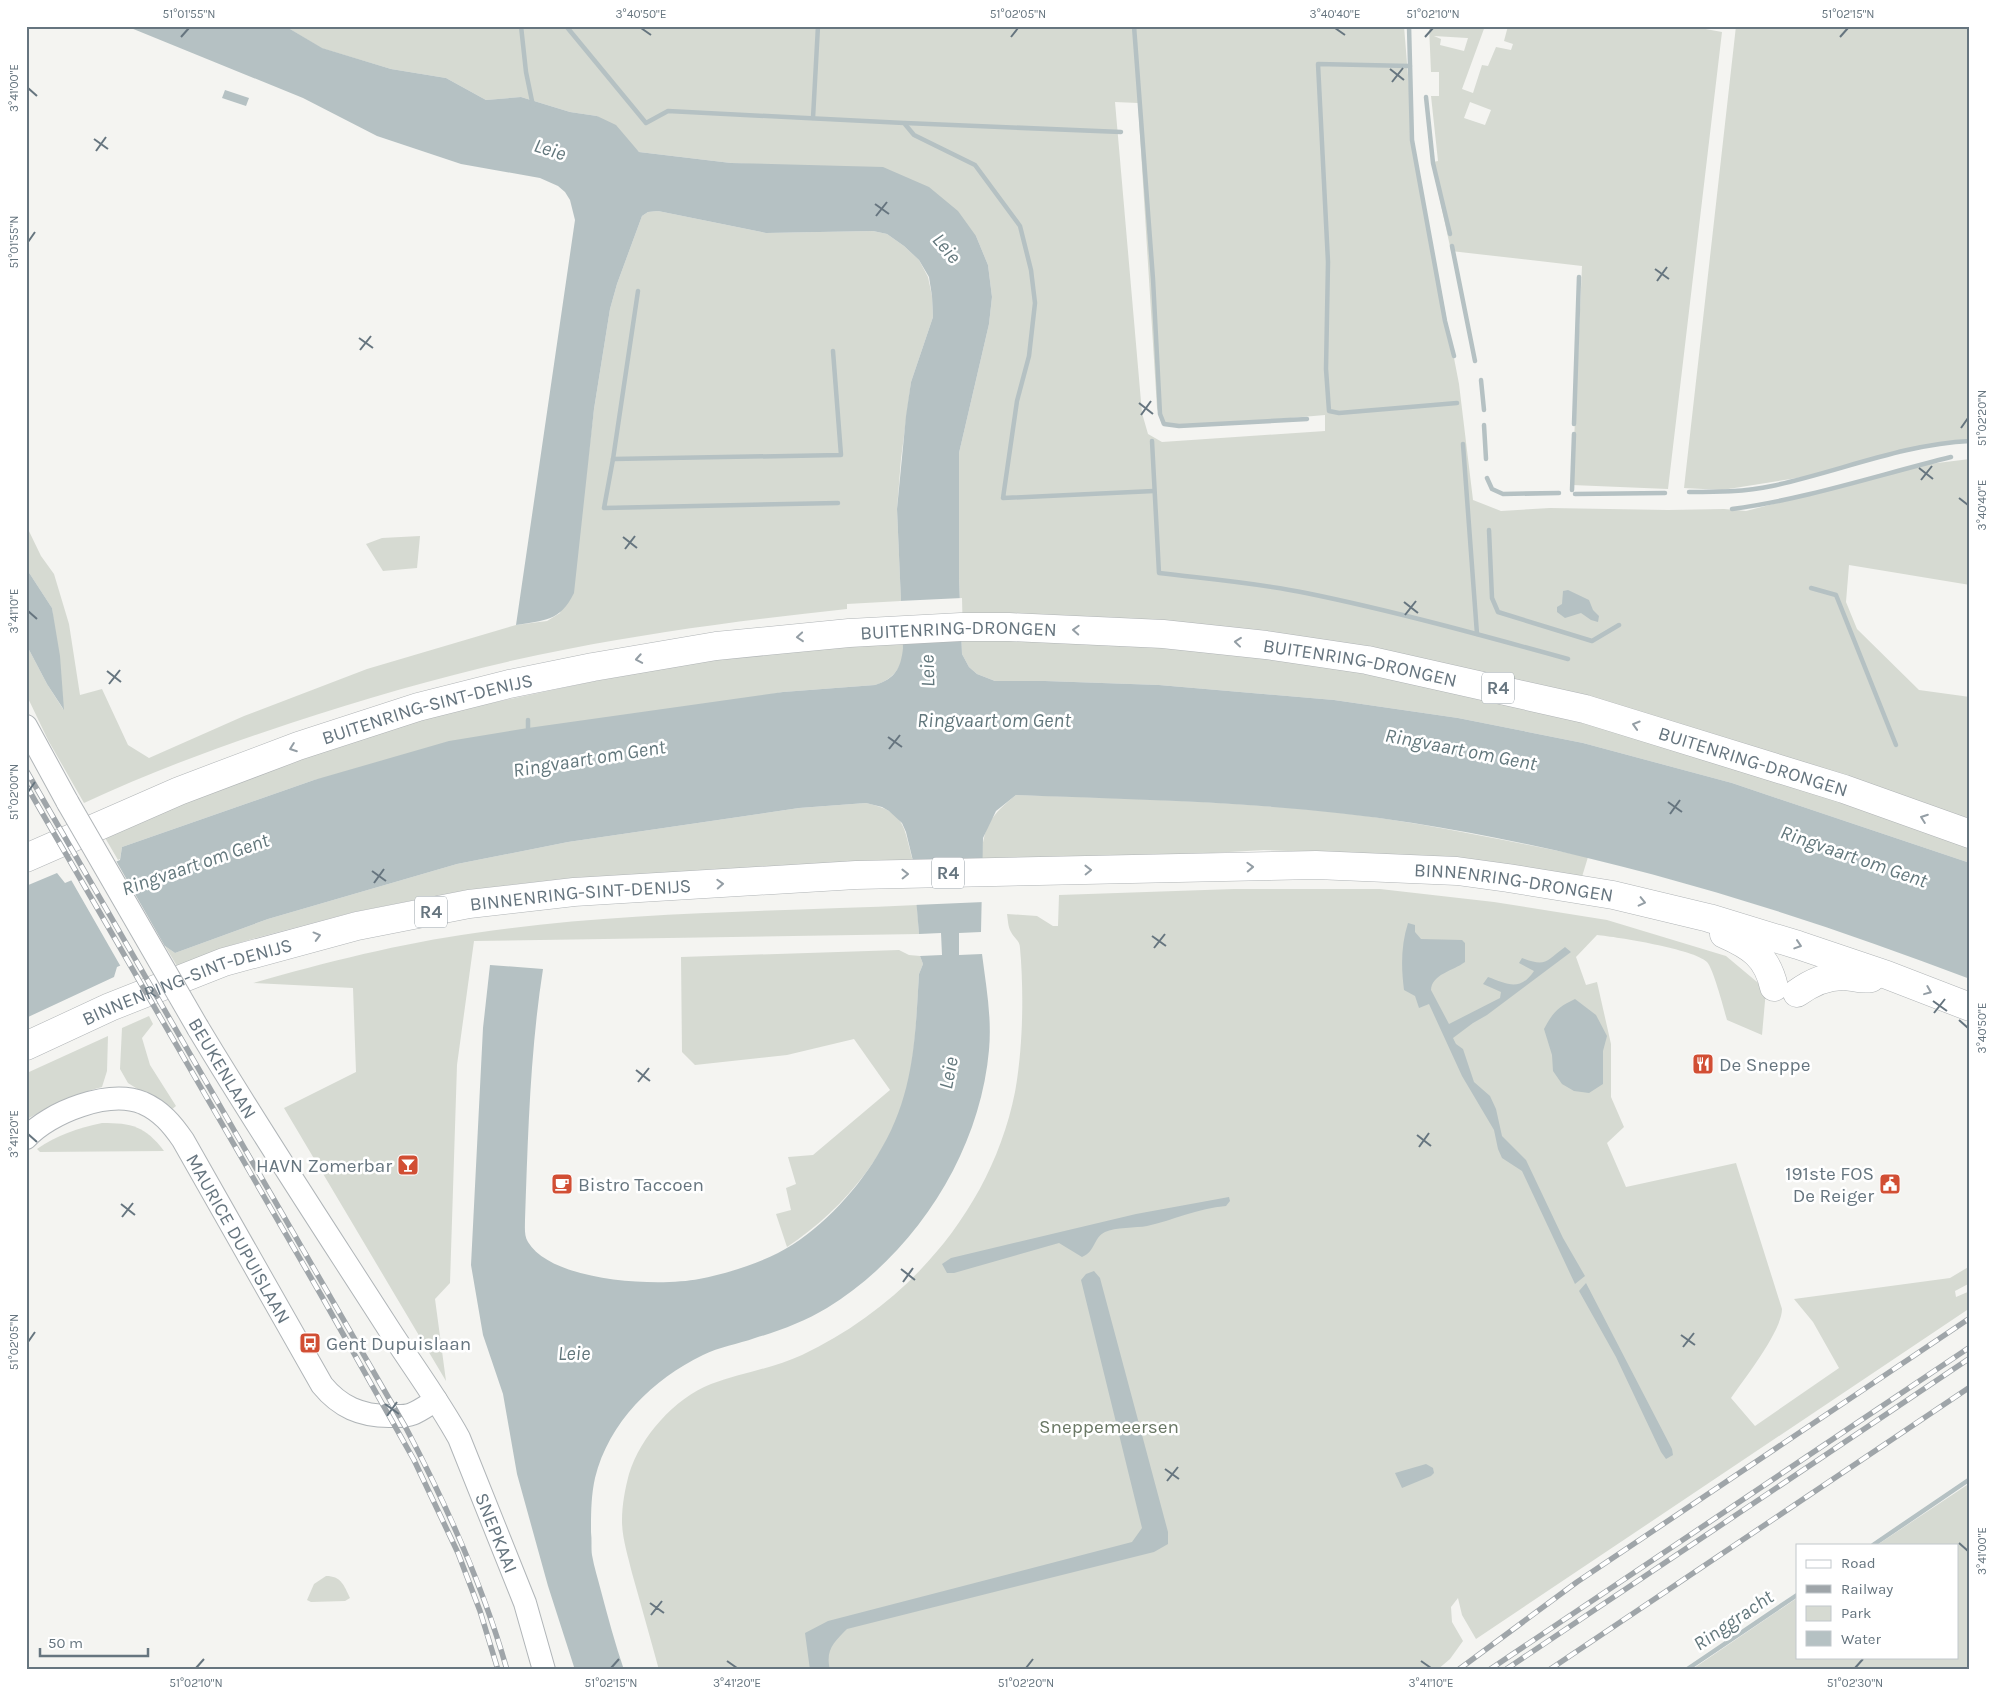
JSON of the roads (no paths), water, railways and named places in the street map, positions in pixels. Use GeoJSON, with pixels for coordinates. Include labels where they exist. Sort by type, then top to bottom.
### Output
{"type":"FeatureCollection","features":[{"type":"Feature","properties":{"kind":"highway","name":"BUITENRING-DRONGEN"},"geometry":{"type":"LineString","coordinates":[[849,633],[960,627],[1009,627],[1163,634],[1367,660],[1585,709],[1844,789],[1970,834]]}},
{"type":"Feature","properties":{"kind":"highway","name":"BUITENRING-SINT-DENIJS"},"geometry":{"type":"LineString","coordinates":[[26,858],[230,770],[418,708],[509,684],[593,667],[716,646],[849,633]]}},
{"type":"Feature","properties":{"kind":"highway"},"geometry":{"type":"LineString","coordinates":[[26,844],[177,777],[212,764],[230,770]]}},
{"type":"Feature","properties":{"kind":"highway","name":"BINNENRING-DRONGEN"},"geometry":{"type":"LineString","coordinates":[[1039,872],[1316,865],[1448,871],[1508,878],[1586,890],[1709,918],[1798,944],[1887,975],[1970,1008]]}},
{"type":"Feature","properties":{"kind":"highway","name":"BINNENRING-SINT-DENIJS"},"geometry":{"type":"LineString","coordinates":[[26,1046],[110,1008],[224,962],[357,926],[470,904],[574,892],[856,875],[1039,872]]}},
{"type":"Feature","properties":{"kind":"highway"},"geometry":{"type":"LineString","coordinates":[[1709,918],[1724,934],[1741,941],[1761,957],[1772,976],[1785,990],[1835,976],[1848,976],[1864,980],[1887,975]]}},
{"type":"Feature","properties":{"kind":"street","name":"BEUKENLAAN"},"geometry":{"type":"LineString","coordinates":[[26,726],[68,803],[198,1028],[436,1400]]}},
{"type":"Feature","properties":{"kind":"street","name":"MAURICE DUPUISLAAN"},"geometry":{"type":"LineString","coordinates":[[26,1138],[33,1130],[53,1118],[71,1109],[99,1101],[129,1100],[142,1102],[153,1108],[174,1127],[183,1140],[322,1386],[332,1398],[343,1406],[357,1412],[378,1416],[413,1414],[436,1400]]}},
{"type":"Feature","properties":{"kind":"street","name":"SNEPKAAI"},"geometry":{"type":"LineString","coordinates":[[436,1400],[459,1438],[494,1521],[525,1603],[544,1670]]}},
{"type":"Feature","properties":{"kind":"water"},"geometry":{"type":"Polygon","coordinates":[[[126,26],[285,26],[322,48],[391,69],[446,78],[486,100],[521,97],[570,112],[597,116],[616,125],[639,152],[731,163],[883,167],[929,187],[958,211],[976,236],[988,265],[992,297],[989,324],[959,453],[959,578],[962,654],[969,667],[977,674],[995,681],[1159,685],[1334,700],[1458,718],[1583,743],[1732,783],[1970,863],[1970,979],[1765,907],[1695,886],[1555,850],[1484,835],[1413,823],[1314,810],[1215,803],[1016,795],[996,811],[983,838],[981,932],[959,933],[959,955],[982,954],[990,1038],[983,1088],[972,1126],[957,1163],[938,1197],[915,1230],[859,1286],[827,1308],[801,1321],[774,1332],[715,1350],[685,1365],[667,1376],[651,1390],[622,1421],[602,1458],[595,1478],[592,1498],[591,1532],[594,1564],[624,1670],[575,1670],[548,1586],[517,1474],[503,1394],[483,1335],[471,1265],[483,1028],[490,965],[543,969],[535,1031],[530,1094],[525,1226],[528,1242],[541,1255],[559,1266],[607,1278],[633,1281],[681,1281],[729,1272],[769,1257],[793,1245],[834,1211],[868,1170],[889,1134],[899,1112],[914,1045],[919,974],[923,964],[920,956],[942,955],[941,933],[919,934],[913,861],[902,823],[882,807],[866,803],[799,808],[568,842],[457,864],[268,919],[175,953],[165,946],[117,967],[114,977],[26,1018],[26,886],[57,873],[65,883],[120,860],[122,847],[314,780],[449,741],[783,692],[875,685],[888,680],[899,667],[903,648],[897,509],[911,382],[933,317],[929,277],[919,260],[904,246],[887,234],[873,231],[766,233],[658,211],[648,212],[642,216],[617,284],[610,309],[594,409],[574,593],[563,610],[557,615],[543,620],[516,625],[575,220],[570,200],[565,192],[558,186],[540,178],[461,164],[377,136],[303,98],[126,26]]]}},
{"type":"Feature","properties":{"kind":"water"},"geometry":{"type":"Polygon","coordinates":[[[225,90],[249,98],[246,106],[222,98],[225,90]]]}},
{"type":"Feature","properties":{"kind":"water"},"geometry":{"type":"Polygon","coordinates":[[[26,568],[52,608],[60,656],[64,710],[47,684],[26,644],[26,568]]]}},
{"type":"Feature","properties":{"kind":"water"},"geometry":{"type":"Polygon","coordinates":[[[1568,590],[1589,600],[1593,610],[1599,616],[1598,622],[1591,620],[1581,613],[1565,618],[1557,612],[1557,607],[1562,604],[1563,591],[1568,590]]]}},
{"type":"Feature","properties":{"kind":"water"},"geometry":{"type":"Polygon","coordinates":[[[1408,923],[1415,925],[1415,932],[1421,939],[1462,940],[1465,943],[1465,962],[1439,976],[1432,985],[1431,990],[1449,1024],[1500,998],[1501,992],[1483,984],[1488,977],[1507,984],[1518,984],[1529,978],[1534,971],[1519,963],[1522,958],[1536,962],[1545,962],[1565,947],[1571,952],[1453,1038],[1456,1044],[1463,1049],[1474,1082],[1490,1096],[1496,1109],[1502,1136],[1526,1160],[1563,1238],[1585,1276],[1575,1284],[1522,1171],[1502,1158],[1494,1130],[1462,1076],[1429,1004],[1419,1008],[1415,996],[1404,990],[1402,956],[1408,923]]]}},
{"type":"Feature","properties":{"kind":"water"},"geometry":{"type":"Polygon","coordinates":[[[1575,999],[1596,1015],[1607,1036],[1603,1051],[1603,1084],[1589,1093],[1574,1091],[1562,1084],[1553,1071],[1552,1055],[1544,1029],[1556,1011],[1575,999]]]}},
{"type":"Feature","properties":{"kind":"water"},"geometry":{"type":"Polygon","coordinates":[[[1229,1197],[1230,1201],[1226,1206],[1206,1209],[1147,1226],[1109,1230],[1098,1238],[1090,1251],[1082,1257],[1059,1243],[954,1273],[947,1273],[942,1264],[951,1258],[1136,1214],[1229,1197]]]}},
{"type":"Feature","properties":{"kind":"water"},"geometry":{"type":"Polygon","coordinates":[[[1094,1271],[1100,1278],[1168,1532],[1168,1544],[1154,1552],[847,1629],[832,1647],[829,1657],[830,1670],[810,1670],[805,1633],[828,1621],[1132,1542],[1142,1528],[1081,1280],[1086,1274],[1094,1271]]]}},
{"type":"Feature","properties":{"kind":"water"},"geometry":{"type":"Polygon","coordinates":[[[1586,1283],[1672,1449],[1673,1455],[1666,1459],[1616,1357],[1579,1291],[1586,1283]]]}},
{"type":"Feature","properties":{"kind":"water"},"geometry":{"type":"Polygon","coordinates":[[[1426,1464],[1433,1468],[1434,1473],[1431,1476],[1402,1488],[1395,1473],[1426,1464]]]}},
{"type":"Feature","properties":{"kind":"waterway"},"geometry":{"type":"LineString","coordinates":[[521,26],[526,72],[533,106]]}},
{"type":"Feature","properties":{"kind":"waterway"},"geometry":{"type":"LineString","coordinates":[[566,26],[646,123],[668,111],[904,123],[914,135],[975,165],[1020,226],[1031,270],[1035,303],[1029,356],[1017,401],[1003,498],[1154,491]]}},
{"type":"Feature","properties":{"kind":"waterway"},"geometry":{"type":"LineString","coordinates":[[813,118],[818,26]]}},
{"type":"Feature","properties":{"kind":"waterway"},"geometry":{"type":"LineString","coordinates":[[1134,26],[1153,279],[1160,414],[1164,424],[1179,426],[1307,419]]}},
{"type":"Feature","properties":{"kind":"waterway"},"geometry":{"type":"LineString","coordinates":[[1409,26],[1412,140],[1445,321],[1454,356]]}},
{"type":"Feature","properties":{"kind":"waterway"},"geometry":{"type":"LineString","coordinates":[[1410,66],[1318,64],[1328,262],[1326,369],[1329,411],[1339,413],[1457,403]]}},
{"type":"Feature","properties":{"kind":"waterway"},"geometry":{"type":"LineString","coordinates":[[1426,97],[1433,163],[1450,234]]}},
{"type":"Feature","properties":{"kind":"waterway"},"geometry":{"type":"LineString","coordinates":[[905,123],[1121,132]]}},
{"type":"Feature","properties":{"kind":"waterway"},"geometry":{"type":"LineString","coordinates":[[1452,246],[1475,361]]}},
{"type":"Feature","properties":{"kind":"waterway"},"geometry":{"type":"LineString","coordinates":[[1574,424],[1579,277]]}},
{"type":"Feature","properties":{"kind":"waterway"},"geometry":{"type":"LineString","coordinates":[[638,291],[613,459],[841,455],[833,351]]}},
{"type":"Feature","properties":{"kind":"waterway"},"geometry":{"type":"LineString","coordinates":[[1481,380],[1484,410]]}},
{"type":"Feature","properties":{"kind":"waterway"},"geometry":{"type":"LineString","coordinates":[[1484,425],[1486,459]]}},
{"type":"Feature","properties":{"kind":"waterway"},"geometry":{"type":"LineString","coordinates":[[1572,490],[1574,434]]}},
{"type":"Feature","properties":{"kind":"waterway"},"geometry":{"type":"LineString","coordinates":[[1152,441],[1159,573],[1251,584],[1306,593],[1405,615],[1568,659]]}},
{"type":"Feature","properties":{"kind":"waterway"},"geometry":{"type":"LineString","coordinates":[[1689,492],[1762,488],[1920,447],[1970,441]]}},
{"type":"Feature","properties":{"kind":"waterway"},"geometry":{"type":"LineString","coordinates":[[1463,444],[1477,634]]}},
{"type":"Feature","properties":{"kind":"waterway"},"geometry":{"type":"LineString","coordinates":[[1732,509],[1815,493],[1951,457]]}},
{"type":"Feature","properties":{"kind":"waterway"},"geometry":{"type":"LineString","coordinates":[[613,459],[604,508],[838,503]]}},
{"type":"Feature","properties":{"kind":"waterway"},"geometry":{"type":"LineString","coordinates":[[1487,478],[1492,489],[1503,494],[1559,493]]}},
{"type":"Feature","properties":{"kind":"waterway"},"geometry":{"type":"LineString","coordinates":[[1575,494],[1665,493]]}},
{"type":"Feature","properties":{"kind":"waterway"},"geometry":{"type":"LineString","coordinates":[[1489,530],[1492,598],[1498,612],[1592,641],[1619,625]]}},
{"type":"Feature","properties":{"kind":"waterway"},"geometry":{"type":"LineString","coordinates":[[1811,588],[1836,595],[1896,745]]}},
{"type":"Feature","properties":{"kind":"waterway"},"geometry":{"type":"LineString","coordinates":[[528,720],[528,728]]}},
{"type":"Feature","properties":{"kind":"waterway","name":"Ringgracht"},"geometry":{"type":"LineString","coordinates":[[1874,1544],[1970,1479]]}},
{"type":"Feature","properties":{"kind":"waterway","name":"Ringgracht"},"geometry":{"type":"LineString","coordinates":[[1686,1670],[1796,1596]]}},
{"type":"Feature","properties":{"kind":"railway"},"geometry":{"type":"LineString","coordinates":[[26,770],[406,1428],[463,1546],[487,1607],[507,1670]]}},
{"type":"Feature","properties":{"kind":"railway"},"geometry":{"type":"LineString","coordinates":[[26,785],[321,1295],[414,1460],[458,1553],[480,1611],[498,1670]]}},
{"type":"Feature","properties":{"kind":"railway"},"geometry":{"type":"LineString","coordinates":[[1458,1670],[1577,1582],[1970,1318]]}},
{"type":"Feature","properties":{"kind":"railway"},"geometry":{"type":"LineString","coordinates":[[1489,1670],[1970,1347]]}},
{"type":"Feature","properties":{"kind":"railway"},"geometry":{"type":"LineString","coordinates":[[1505,1670],[1970,1358]]}},
{"type":"Feature","properties":{"kind":"railway"},"geometry":{"type":"LineString","coordinates":[[1549,1670],[1970,1387]]}},
{"type":"Feature","properties":{"kind":"place","name":"De Sneppe"},"geometry":{"type":"Point","coordinates":[1703,1064]}},
{"type":"Feature","properties":{"kind":"place","name":"HAVN Zomerbar"},"geometry":{"type":"Point","coordinates":[408,1165]}},
{"type":"Feature","properties":{"kind":"place","name":"Bistro Taccoen"},"geometry":{"type":"Point","coordinates":[562,1184]}},
{"type":"Feature","properties":{"kind":"place","name":"191ste FOS De Reiger"},"geometry":{"type":"Point","coordinates":[1890,1184]}},
{"type":"Feature","properties":{"kind":"place","name":"Gent Dupuislaan"},"geometry":{"type":"Point","coordinates":[310,1343]}},
{"type":"Feature","properties":{"kind":"water label","name":"Leie"},"geometry":{"type":"Point","coordinates":[550,149]}},
{"type":"Feature","properties":{"kind":"water label","name":"Leie"},"geometry":{"type":"Point","coordinates":[947,248]}},
{"type":"Feature","properties":{"kind":"water label","name":"Leie"},"geometry":{"type":"Point","coordinates":[927,671]}},
{"type":"Feature","properties":{"kind":"water label","name":"Ringvaart om Gent"},"geometry":{"type":"Point","coordinates":[994,720]}},
{"type":"Feature","properties":{"kind":"water label","name":"Ringvaart om Gent"},"geometry":{"type":"Point","coordinates":[1461,749]}},
{"type":"Feature","properties":{"kind":"water label","name":"Ringvaart om Gent"},"geometry":{"type":"Point","coordinates":[589,758]}},
{"type":"Feature","properties":{"kind":"water label","name":"Ringvaart om Gent"},"geometry":{"type":"Point","coordinates":[1854,856]}},
{"type":"Feature","properties":{"kind":"water label","name":"Ringvaart om Gent"},"geometry":{"type":"Point","coordinates":[195,864]}},
{"type":"Feature","properties":{"kind":"water label","name":"Leie"},"geometry":{"type":"Point","coordinates":[948,1073]}},
{"type":"Feature","properties":{"kind":"water label","name":"Leie"},"geometry":{"type":"Point","coordinates":[574,1353]}},
{"type":"Feature","properties":{"kind":"park label","name":"Sneppemeersen"},"geometry":{"type":"Point","coordinates":[1109,1426]}}]}
